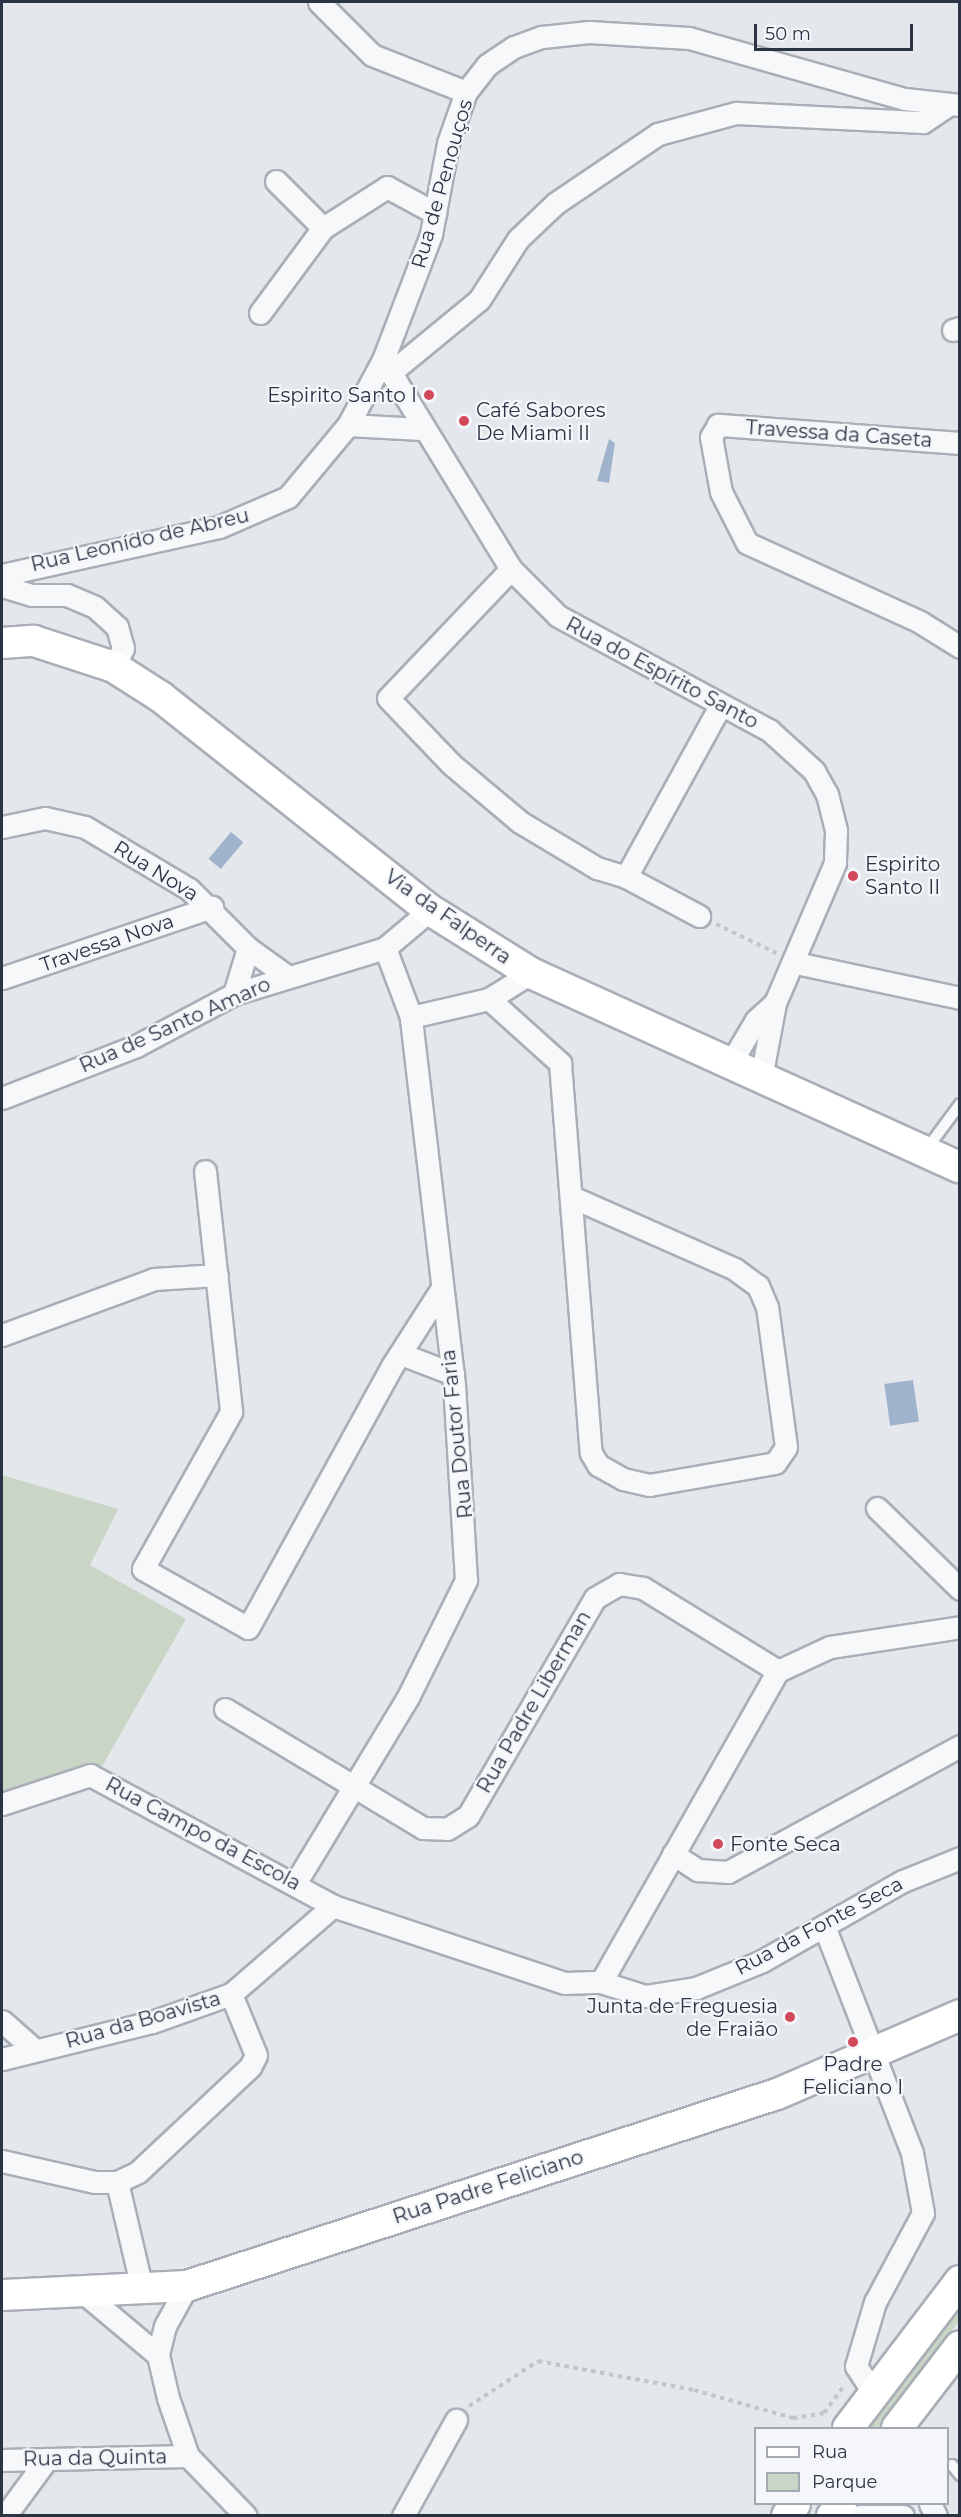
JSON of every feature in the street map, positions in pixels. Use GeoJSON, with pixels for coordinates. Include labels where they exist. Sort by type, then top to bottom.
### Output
{"type":"FeatureCollection","features":[{"type":"Feature","properties":{"kind":"main road","name":"Via da Falperra"},"geometry":{"type":"LineString","coordinates":[[2,643],[34,641],[114,667],[161,697],[430,910],[531,973],[960,1168]]}},
{"type":"Feature","properties":{"kind":"main road","name":"Rua Padre Feliciano"},"geometry":{"type":"LineString","coordinates":[[2,2295],[85,2294],[187,2286],[777,2094],[960,2015]]}},
{"type":"Feature","properties":{"kind":"main road"},"geometry":{"type":"LineString","coordinates":[[849,2427],[960,2281]]}},
{"type":"Feature","properties":{"kind":"main road"},"geometry":{"type":"LineString","coordinates":[[898,2427],[960,2346]]}},
{"type":"Feature","properties":{"kind":"street"},"geometry":{"type":"LineString","coordinates":[[319,2],[372,55],[466,92]]}},
{"type":"Feature","properties":{"kind":"street","name":"Rua de Penouços"},"geometry":{"type":"LineString","coordinates":[[386,367],[435,213],[448,143],[466,92],[487,66],[514,47],[542,37],[589,32],[689,38],[905,99],[954,106]]}},
{"type":"Feature","properties":{"kind":"street"},"geometry":{"type":"LineString","coordinates":[[386,367],[479,300],[518,239],[556,204],[658,134],[736,113],[923,122],[954,106]]}},
{"type":"Feature","properties":{"kind":"street"},"geometry":{"type":"LineString","coordinates":[[276,181],[323,228]]}},
{"type":"Feature","properties":{"kind":"street"},"geometry":{"type":"LineString","coordinates":[[260,313],[323,228],[387,187],[435,213]]}},
{"type":"Feature","properties":{"kind":"street","name":"Rua Leonído de Abreu"},"geometry":{"type":"LineString","coordinates":[[2,575],[255,515],[288,498],[348,425],[386,367]]}},
{"type":"Feature","properties":{"kind":"street","name":"Rua do Espírito Santo"},"geometry":{"type":"LineString","coordinates":[[386,367],[421,429],[511,569],[558,616],[720,706],[769,730],[814,771],[827,794],[836,831],[835,863],[796,963],[776,1003]]}},
{"type":"Feature","properties":{"kind":"street"},"geometry":{"type":"LineString","coordinates":[[348,425],[421,429]]}},
{"type":"Feature","properties":{"kind":"street","name":"Travessa da Caseta"},"geometry":{"type":"LineString","coordinates":[[960,443],[718,425],[711,437],[721,492],[747,543],[920,622],[960,647]]}},
{"type":"Feature","properties":{"kind":"street"},"geometry":{"type":"LineString","coordinates":[[511,569],[388,698],[451,764],[520,822],[597,868],[626,877],[699,916]]}},
{"type":"Feature","properties":{"kind":"street","name":"Rua Leonído de Abreu"},"geometry":{"type":"LineString","coordinates":[[2,586],[32,595],[67,595],[96,606],[117,627],[123,648],[114,667]]}},
{"type":"Feature","properties":{"kind":"street"},"geometry":{"type":"LineString","coordinates":[[626,877],[720,706]]}},
{"type":"Feature","properties":{"kind":"street","name":"Rua Nova"},"geometry":{"type":"LineString","coordinates":[[2,827],[45,818],[85,827],[212,907],[248,948],[287,976]]}},
{"type":"Feature","properties":{"kind":"street","name":"Travessa Nova"},"geometry":{"type":"LineString","coordinates":[[2,978],[212,907]]}},
{"type":"Feature","properties":{"kind":"street","name":"Rua de Santo Amaro"},"geometry":{"type":"LineString","coordinates":[[2,1098],[136,1046],[234,994],[287,976],[342,965],[385,948],[430,910]]}},
{"type":"Feature","properties":{"kind":"street"},"geometry":{"type":"LineString","coordinates":[[234,994],[248,948]]}},
{"type":"Feature","properties":{"kind":"street","name":"Rua Doutor Faria"},"geometry":{"type":"LineString","coordinates":[[296,1882],[355,1787],[452,1617],[466,1580],[468,1540],[453,1374],[416,1053],[411,1017],[385,948]]}},
{"type":"Feature","properties":{"kind":"street"},"geometry":{"type":"LineString","coordinates":[[796,963],[960,998]]}},
{"type":"Feature","properties":{"kind":"street"},"geometry":{"type":"LineString","coordinates":[[411,1017],[489,999],[531,973]]}},
{"type":"Feature","properties":{"kind":"street"},"geometry":{"type":"LineString","coordinates":[[489,999],[560,1063],[591,1453],[598,1465],[649,1485],[775,1463],[786,1447],[767,1307],[758,1286],[735,1269],[572,1197]]}},
{"type":"Feature","properties":{"kind":"street"},"geometry":{"type":"LineString","coordinates":[[730,1064],[756,1020],[776,1003]]}},
{"type":"Feature","properties":{"kind":"street"},"geometry":{"type":"LineString","coordinates":[[760,1078],[776,1003]]}},
{"type":"Feature","properties":{"kind":"street"},"geometry":{"type":"LineString","coordinates":[[205,1171],[231,1412],[143,1569],[248,1628],[400,1354],[442,1288]]}},
{"type":"Feature","properties":{"kind":"street"},"geometry":{"type":"LineString","coordinates":[[2,1335],[154,1279],[217,1275]]}},
{"type":"Feature","properties":{"kind":"street"},"geometry":{"type":"LineString","coordinates":[[400,1354],[453,1374]]}},
{"type":"Feature","properties":{"kind":"street"},"geometry":{"type":"LineString","coordinates":[[877,1508],[960,1589]]}},
{"type":"Feature","properties":{"kind":"street","name":"Rua Padre Liberman"},"geometry":{"type":"LineString","coordinates":[[225,1709],[423,1828],[447,1829],[468,1816],[596,1598],[619,1584],[643,1588],[778,1671]]}},
{"type":"Feature","properties":{"kind":"street"},"geometry":{"type":"LineString","coordinates":[[601,1982],[778,1671],[830,1647],[960,1626]]}},
{"type":"Feature","properties":{"kind":"street"},"geometry":{"type":"LineString","coordinates":[[673,1854],[698,1870],[728,1872],[960,1746]]}},
{"type":"Feature","properties":{"kind":"street","name":"Rua Campo da Escola"},"geometry":{"type":"LineString","coordinates":[[2,1804],[90,1775],[296,1882],[333,1906]]}},
{"type":"Feature","properties":{"kind":"street","name":"Rua da Fonte Seca"},"geometry":{"type":"LineString","coordinates":[[333,1906],[565,1983],[601,1982],[645,1996],[696,1988],[762,1961],[903,1881],[960,1857]]}},
{"type":"Feature","properties":{"kind":"street","name":"Rua da Boavista"},"geometry":{"type":"LineString","coordinates":[[2,2059],[152,2022],[231,1994],[333,1906]]}},
{"type":"Feature","properties":{"kind":"street"},"geometry":{"type":"LineString","coordinates":[[824,1926],[875,2052],[912,2153],[923,2213],[875,2302],[861,2375]]}},
{"type":"Feature","properties":{"kind":"street"},"geometry":{"type":"LineString","coordinates":[[2,2161],[38,2173],[117,2181],[186,2131],[250,2067],[256,2055],[231,1994]]}},
{"type":"Feature","properties":{"kind":"street"},"geometry":{"type":"LineString","coordinates":[[2,2021],[35,2050]]}},
{"type":"Feature","properties":{"kind":"street"},"geometry":{"type":"LineString","coordinates":[[117,2181],[142,2289]]}},
{"type":"Feature","properties":{"kind":"street"},"geometry":{"type":"LineString","coordinates":[[187,2286],[165,2326],[158,2355],[188,2456],[246,2516]]}},
{"type":"Feature","properties":{"kind":"street"},"geometry":{"type":"LineString","coordinates":[[85,2294],[158,2355]]}},
{"type":"Feature","properties":{"kind":"street"},"geometry":{"type":"LineString","coordinates":[[919,2427],[923,2394]]}},
{"type":"Feature","properties":{"kind":"street"},"geometry":{"type":"LineString","coordinates":[[403,2516],[456,2420]]}},
{"type":"Feature","properties":{"kind":"street","name":"Rua da Quinta"},"geometry":{"type":"LineString","coordinates":[[2,2460],[188,2456]]}},
{"type":"Feature","properties":{"kind":"street"},"geometry":{"type":"LineString","coordinates":[[5,2516],[47,2459]]}},
{"type":"Feature","properties":{"kind":"street"},"geometry":{"type":"LineString","coordinates":[[858,2516],[903,2516]]}},
{"type":"Feature","properties":{"kind":"lane"},"geometry":{"type":"LineString","coordinates":[[924,1152],[960,1104]]}},
{"type":"Feature","properties":{"kind":"lane"},"geometry":{"type":"LineString","coordinates":[[952,2464],[960,2475]]}},
{"type":"Feature","properties":{"kind":"path"},"geometry":{"type":"LineString","coordinates":[[699,916],[796,963]]}},
{"type":"Feature","properties":{"kind":"path"},"geometry":{"type":"LineString","coordinates":[[456,2420],[516,2370],[538,2361],[694,2390],[793,2418],[824,2413],[861,2375]]}},
{"type":"Feature","properties":{"kind":"green space"},"geometry":{"type":"Polygon","coordinates":[[[2,1475],[118,1509],[90,1565],[186,1619],[100,1770],[79,1766],[2,1799],[2,1475]]]}},
{"type":"Feature","properties":{"kind":"green space"},"geometry":{"type":"Polygon","coordinates":[[[959,2295],[959,2321],[882,2427],[862,2427],[959,2295]]]}},
{"type":"Feature","properties":{"kind":"water"},"geometry":{"type":"Polygon","coordinates":[[[609,439],[615,443],[609,483],[597,481],[609,439]]]}},
{"type":"Feature","properties":{"kind":"water"},"geometry":{"type":"Polygon","coordinates":[[[231,832],[243,842],[221,869],[209,859],[231,832]]]}},
{"type":"Feature","properties":{"kind":"water"},"geometry":{"type":"Polygon","coordinates":[[[913,1380],[919,1422],[890,1426],[884,1384],[913,1380]]]}},
{"type":"Feature","properties":{"kind":"place","name":"Espirito Santo I"},"geometry":{"type":"Point","coordinates":[429,395]}},
{"type":"Feature","properties":{"kind":"place","name":"Café Sabores De Miami II"},"geometry":{"type":"Point","coordinates":[464,421]}},
{"type":"Feature","properties":{"kind":"place","name":"Espirito Santo II"},"geometry":{"type":"Point","coordinates":[853,876]}},
{"type":"Feature","properties":{"kind":"place","name":"Fonte Seca"},"geometry":{"type":"Point","coordinates":[718,1844]}},
{"type":"Feature","properties":{"kind":"place","name":"Junta de Freguesia de Fraião"},"geometry":{"type":"Point","coordinates":[790,2017]}},
{"type":"Feature","properties":{"kind":"place","name":"Padre Feliciano I"},"geometry":{"type":"Point","coordinates":[853,2042]}}]}
